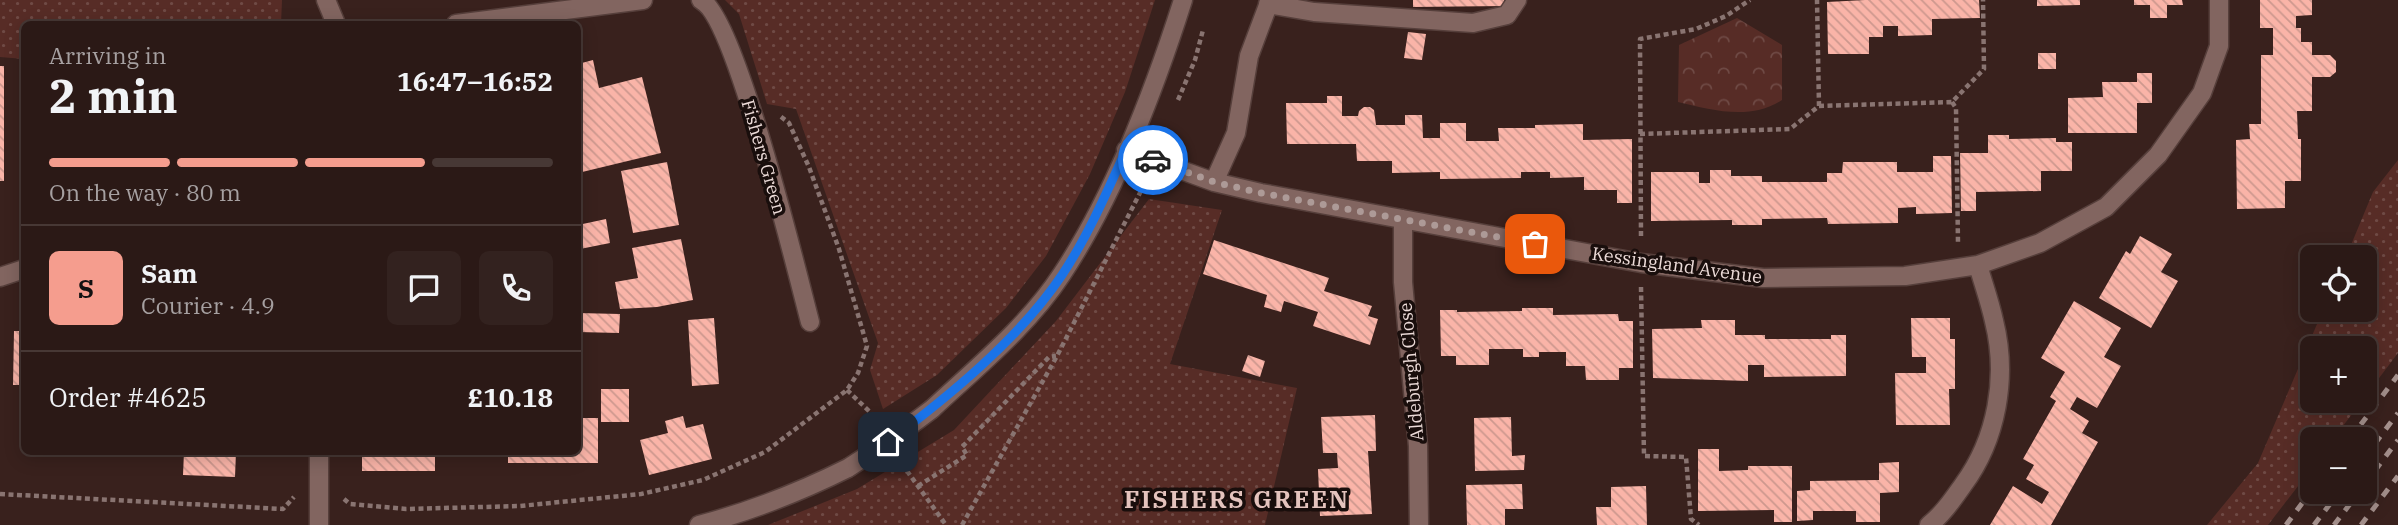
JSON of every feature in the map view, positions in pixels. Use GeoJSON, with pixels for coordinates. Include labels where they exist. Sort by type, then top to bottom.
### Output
{"type":"FeatureCollection","features":[{"type":"Feature","properties":{"kind":"street"},"geometry":{"type":"LineString","coordinates":[[326,0],[335,21]]}},
{"type":"Feature","properties":{"kind":"street"},"geometry":{"type":"LineString","coordinates":[[479,21],[643,0]]}},
{"type":"Feature","properties":{"kind":"street","name":"Fishers Green"},"geometry":{"type":"LineString","coordinates":[[701,0],[709,4],[723,29],[756,123],[810,322]]}},
{"type":"Feature","properties":{"kind":"street"},"geometry":{"type":"LineString","coordinates":[[699,525],[792,495],[848,468],[932,409],[1016,331],[1062,275],[1097,212],[1166,52],[1183,0]]}},
{"type":"Feature","properties":{"kind":"street"},"geometry":{"type":"LineString","coordinates":[[1214,182],[1236,133],[1249,57],[1269,2],[1314,12],[1473,23],[1507,15],[1517,0]]}},
{"type":"Feature","properties":{"kind":"street","name":"Kessingland Avenue"},"geometry":{"type":"LineString","coordinates":[[1126,150],[1214,182],[1261,193],[1679,270],[1763,278],[1905,276],[1978,265],[2040,243],[2106,208],[2158,155],[2202,93],[2219,46],[2219,0]]}},
{"type":"Feature","properties":{"kind":"street","name":"Aldeburgh Close"},"geometry":{"type":"LineString","coordinates":[[1403,219],[1403,282],[1418,446],[1419,525]]}},
{"type":"Feature","properties":{"kind":"street"},"geometry":{"type":"LineString","coordinates":[[1929,525],[1940,516],[1971,474],[1995,422],[2000,372],[1995,324],[1978,265]]}},
{"type":"Feature","properties":{"kind":"street"},"geometry":{"type":"LineString","coordinates":[[0,277],[21,270]]}},
{"type":"Feature","properties":{"kind":"street"},"geometry":{"type":"LineString","coordinates":[[319,455],[319,525]]}},
{"type":"Feature","properties":{"kind":"path"},"geometry":{"type":"LineString","coordinates":[[1699,525],[1691,519],[1686,457],[1644,456],[1640,38],[1696,29],[1726,16],[1750,0]]}},
{"type":"Feature","properties":{"kind":"path"},"geometry":{"type":"LineString","coordinates":[[1817,0],[1819,106]]}},
{"type":"Feature","properties":{"kind":"path"},"geometry":{"type":"LineString","coordinates":[[1640,134],[1790,129],[1819,106],[1952,102],[1984,69],[1983,0]]}},
{"type":"Feature","properties":{"kind":"path"},"geometry":{"type":"LineString","coordinates":[[1952,102],[1956,108],[1958,268]]}},
{"type":"Feature","properties":{"kind":"path"},"geometry":{"type":"LineString","coordinates":[[337,493],[351,504],[406,509],[520,506],[640,494],[703,480],[765,452],[847,390],[858,373],[867,346],[839,249],[808,167]]}},
{"type":"Feature","properties":{"kind":"path"},"geometry":{"type":"LineString","coordinates":[[918,486],[967,454],[962,447],[1049,357],[1057,356]]}},
{"type":"Feature","properties":{"kind":"path"},"geometry":{"type":"LineString","coordinates":[[847,390],[871,413]]}},
{"type":"Feature","properties":{"kind":"path"},"geometry":{"type":"LineString","coordinates":[[902,464],[946,525]]}},
{"type":"Feature","properties":{"kind":"path"},"geometry":{"type":"LineString","coordinates":[[0,494],[283,509],[298,493]]}},
{"type":"Feature","properties":{"kind":"green space"},"geometry":{"type":"Polygon","coordinates":[[[0,0],[282,0],[281,21],[21,21],[21,59],[0,57],[0,0]]]}},
{"type":"Feature","properties":{"kind":"green space"},"geometry":{"type":"Polygon","coordinates":[[[725,0],[1155,0],[1125,92],[1090,174],[1046,256],[1006,308],[937,375],[883,409],[870,370],[878,343],[796,109],[767,104],[739,14],[725,0]]]}},
{"type":"Feature","properties":{"kind":"green space"},"geometry":{"type":"Polygon","coordinates":[[[1737,18],[1782,45],[1782,100],[1770,106],[1744,112],[1678,102],[1679,45],[1737,18]]]}},
{"type":"Feature","properties":{"kind":"green space"},"geometry":{"type":"Polygon","coordinates":[[[2398,160],[2398,353],[2377,381],[2377,336],[2312,336],[2318,322],[2377,322],[2377,245],[2351,245],[2373,192],[2398,160]]]}},
{"type":"Feature","properties":{"kind":"green space"},"geometry":{"type":"Polygon","coordinates":[[[1149,199],[1222,210],[1170,364],[1297,388],[1265,525],[768,525],[857,489],[954,430],[1056,321],[1149,199]]]}},
{"type":"Feature","properties":{"kind":"green space"},"geometry":{"type":"Polygon","coordinates":[[[2300,364],[2300,413],[2353,413],[2342,427],[2300,427],[2300,484],[2268,525],[2207,525],[2258,463],[2300,364]]]}},
{"type":"Feature","properties":{"kind":"building"},"geometry":{"type":"Polygon","coordinates":[[[1413,0],[1504,0],[1505,6],[1413,7],[1413,0]]]}},
{"type":"Feature","properties":{"kind":"building"},"geometry":{"type":"Polygon","coordinates":[[[1979,0],[1980,18],[1932,19],[1932,35],[1898,36],[1898,26],[1883,26],[1883,37],[1869,37],[1869,54],[1828,54],[1827,2],[1979,0]]]}},
{"type":"Feature","properties":{"kind":"building"},"geometry":{"type":"Polygon","coordinates":[[[2037,0],[2080,0],[2080,5],[2037,6],[2037,0]]]}},
{"type":"Feature","properties":{"kind":"building"},"geometry":{"type":"Polygon","coordinates":[[[2134,0],[2182,0],[2183,5],[2167,5],[2167,18],[2150,18],[2150,5],[2134,5],[2134,0]]]}},
{"type":"Feature","properties":{"kind":"building"},"geometry":{"type":"Polygon","coordinates":[[[2260,0],[2312,0],[2312,15],[2296,16],[2296,28],[2301,28],[2301,42],[2312,42],[2312,55],[2330,55],[2336,61],[2336,72],[2330,77],[2312,77],[2312,111],[2297,111],[2298,139],[2301,139],[2301,181],[2285,181],[2285,208],[2237,209],[2236,140],[2250,139],[2249,124],[2261,124],[2261,55],[2273,55],[2273,28],[2260,28],[2260,0]]]}},
{"type":"Feature","properties":{"kind":"building"},"geometry":{"type":"Polygon","coordinates":[[[1408,32],[1426,34],[1422,60],[1404,58],[1408,32]]]}},
{"type":"Feature","properties":{"kind":"building"},"geometry":{"type":"Polygon","coordinates":[[[2038,53],[2056,53],[2056,69],[2038,69],[2038,53]]]}},
{"type":"Feature","properties":{"kind":"building"},"geometry":{"type":"Polygon","coordinates":[[[593,60],[599,88],[642,77],[661,153],[581,172],[581,63],[593,60]]]}},
{"type":"Feature","properties":{"kind":"building"},"geometry":{"type":"Polygon","coordinates":[[[0,66],[4,66],[4,181],[0,181],[0,66]]]}},
{"type":"Feature","properties":{"kind":"building"},"geometry":{"type":"Polygon","coordinates":[[[2137,73],[2152,73],[2152,103],[2137,103],[2137,133],[2068,133],[2068,98],[2103,97],[2102,82],[2137,82],[2137,73]]]}},
{"type":"Feature","properties":{"kind":"building"},"geometry":{"type":"Polygon","coordinates":[[[1327,96],[1342,96],[1342,116],[1358,116],[1364,107],[1370,107],[1374,110],[1376,125],[1405,125],[1405,115],[1422,115],[1423,138],[1440,138],[1440,123],[1466,123],[1466,141],[1499,141],[1498,128],[1583,124],[1583,140],[1632,139],[1632,203],[1617,203],[1617,190],[1584,190],[1584,177],[1550,178],[1550,172],[1521,172],[1521,178],[1440,179],[1440,172],[1392,173],[1392,161],[1357,161],[1356,144],[1287,144],[1286,103],[1327,103],[1327,96]]]}},
{"type":"Feature","properties":{"kind":"building"},"geometry":{"type":"Polygon","coordinates":[[[1988,135],[2009,135],[2009,139],[2056,138],[2056,142],[2072,142],[2072,171],[2041,171],[2041,191],[1976,192],[1976,211],[1961,211],[1960,153],[1988,153],[1988,135]]]}},
{"type":"Feature","properties":{"kind":"building"},"geometry":{"type":"Polygon","coordinates":[[[1933,156],[1951,156],[1952,213],[1916,214],[1916,207],[1898,208],[1898,223],[1828,224],[1827,218],[1762,219],[1762,225],[1732,225],[1732,220],[1651,221],[1651,172],[1699,172],[1699,183],[1710,183],[1710,170],[1731,170],[1731,176],[1762,176],[1762,182],[1827,182],[1827,173],[1842,173],[1843,162],[1897,162],[1897,172],[1933,172],[1933,156]]]}},
{"type":"Feature","properties":{"kind":"building"},"geometry":{"type":"Polygon","coordinates":[[[667,162],[679,225],[633,233],[621,171],[667,162]]]}},
{"type":"Feature","properties":{"kind":"building"},"geometry":{"type":"Polygon","coordinates":[[[606,219],[610,243],[581,249],[581,224],[606,219]]]}},
{"type":"Feature","properties":{"kind":"building"},"geometry":{"type":"Polygon","coordinates":[[[2140,236],[2172,254],[2161,272],[2178,281],[2151,328],[2099,298],[2126,251],[2130,254],[2140,236]]]}},
{"type":"Feature","properties":{"kind":"building"},"geometry":{"type":"Polygon","coordinates":[[[681,239],[693,300],[657,307],[620,309],[615,282],[638,278],[632,248],[681,239]]]}},
{"type":"Feature","properties":{"kind":"building"},"geometry":{"type":"Polygon","coordinates":[[[1214,240],[1329,278],[1324,291],[1372,306],[1368,316],[1378,319],[1370,345],[1313,326],[1318,312],[1284,301],[1281,312],[1264,307],[1267,295],[1203,274],[1214,240]]]}},
{"type":"Feature","properties":{"kind":"building"},"geometry":{"type":"Polygon","coordinates":[[[2074,301],[2121,328],[2104,357],[2121,366],[2097,408],[2077,397],[2070,409],[2089,421],[2082,433],[2098,442],[2051,525],[1990,525],[2013,486],[2042,504],[2049,492],[2026,479],[2034,465],[2023,459],[2056,401],[2050,397],[2065,372],[2041,358],[2074,301]]]}},
{"type":"Feature","properties":{"kind":"building"},"geometry":{"type":"Polygon","coordinates":[[[1522,308],[1553,308],[1553,315],[1618,314],[1619,321],[1633,321],[1633,368],[1619,368],[1619,380],[1586,380],[1585,366],[1566,366],[1566,352],[1539,352],[1539,357],[1523,357],[1523,349],[1489,349],[1489,365],[1456,365],[1456,356],[1441,356],[1440,310],[1522,311],[1522,308]]]}},
{"type":"Feature","properties":{"kind":"building"},"geometry":{"type":"Polygon","coordinates":[[[581,313],[620,314],[619,333],[581,332],[581,313]]]}},
{"type":"Feature","properties":{"kind":"building"},"geometry":{"type":"Polygon","coordinates":[[[714,318],[719,384],[692,386],[688,320],[714,318]]]}},
{"type":"Feature","properties":{"kind":"building"},"geometry":{"type":"Polygon","coordinates":[[[1911,318],[1950,318],[1950,339],[1955,339],[1955,389],[1949,389],[1950,425],[1896,425],[1895,373],[1926,373],[1926,357],[1912,357],[1911,318]]]}},
{"type":"Feature","properties":{"kind":"building"},"geometry":{"type":"Polygon","coordinates":[[[1701,320],[1735,320],[1735,335],[1765,335],[1765,339],[1831,339],[1831,335],[1846,335],[1846,376],[1764,377],[1764,365],[1748,365],[1748,381],[1653,378],[1652,329],[1702,328],[1701,320]]]}},
{"type":"Feature","properties":{"kind":"building"},"geometry":{"type":"Polygon","coordinates":[[[14,331],[21,331],[21,385],[13,385],[14,331]]]}},
{"type":"Feature","properties":{"kind":"building"},"geometry":{"type":"Polygon","coordinates":[[[1248,355],[1265,361],[1260,377],[1242,371],[1248,355]]]}},
{"type":"Feature","properties":{"kind":"building"},"geometry":{"type":"Polygon","coordinates":[[[601,389],[629,389],[629,422],[601,422],[601,389]]]}},
{"type":"Feature","properties":{"kind":"building"},"geometry":{"type":"Polygon","coordinates":[[[1375,415],[1376,451],[1368,451],[1372,514],[1320,516],[1318,469],[1338,468],[1337,453],[1323,453],[1321,417],[1375,415]]]}},
{"type":"Feature","properties":{"kind":"building"},"geometry":{"type":"Polygon","coordinates":[[[683,416],[686,428],[703,424],[712,459],[649,475],[640,440],[668,433],[665,421],[683,416]]]}},
{"type":"Feature","properties":{"kind":"building"},"geometry":{"type":"Polygon","coordinates":[[[1511,417],[1512,456],[1525,455],[1524,470],[1475,471],[1474,418],[1511,417]]]}},
{"type":"Feature","properties":{"kind":"building"},"geometry":{"type":"Polygon","coordinates":[[[581,418],[598,418],[598,463],[508,463],[508,455],[581,455],[581,418]]]}},
{"type":"Feature","properties":{"kind":"building"},"geometry":{"type":"Polygon","coordinates":[[[1698,449],[1719,449],[1719,471],[1748,470],[1748,466],[1792,466],[1792,522],[1774,522],[1774,510],[1698,511],[1698,449]]]}},
{"type":"Feature","properties":{"kind":"building"},"geometry":{"type":"Polygon","coordinates":[[[184,455],[236,455],[235,477],[183,475],[184,455]]]}},
{"type":"Feature","properties":{"kind":"building"},"geometry":{"type":"Polygon","coordinates":[[[362,455],[435,455],[435,471],[362,471],[362,455]]]}},
{"type":"Feature","properties":{"kind":"building"},"geometry":{"type":"Polygon","coordinates":[[[1899,462],[1899,492],[1880,493],[1880,522],[1856,522],[1856,511],[1813,511],[1813,520],[1797,521],[1797,491],[1810,490],[1810,481],[1879,480],[1879,463],[1899,462]]]}},
{"type":"Feature","properties":{"kind":"building"},"geometry":{"type":"Polygon","coordinates":[[[1522,484],[1523,509],[1505,509],[1505,525],[1467,525],[1466,485],[1522,484]]]}},
{"type":"Feature","properties":{"kind":"building"},"geometry":{"type":"Polygon","coordinates":[[[1646,486],[1647,525],[1597,525],[1596,507],[1611,507],[1611,487],[1646,486]]]}},
{"type":"Feature","properties":{"kind":"railway"},"geometry":{"type":"LineString","coordinates":[[2359,427],[2398,375]]}},
{"type":"Feature","properties":{"kind":"railway"},"geometry":{"type":"LineString","coordinates":[[2377,441],[2398,413]]}},
{"type":"Feature","properties":{"kind":"railway"},"geometry":{"type":"LineString","coordinates":[[2377,468],[2398,440]]}},
{"type":"Feature","properties":{"kind":"railway"},"geometry":{"type":"LineString","coordinates":[[2361,525],[2398,476]]}},
{"type":"Feature","properties":{"kind":"railway"},"geometry":{"type":"LineString","coordinates":[[2286,525],[2302,504]]}},
{"type":"Feature","properties":{"kind":"railway"},"geometry":{"type":"LineString","coordinates":[[2314,525],[2330,504]]}},
{"type":"Feature","properties":{"kind":"railway"},"geometry":{"type":"LineString","coordinates":[[2334,525],[2350,504]]}},
{"type":"Feature","properties":{"kind":"way so far"},"geometry":{"type":"LineString","coordinates":[[1153,160],[1214,182],[1261,193],[1535,244]]}},
{"type":"Feature","properties":{"kind":"district","name":"FISHERS GREEN"},"geometry":{"type":"Point","coordinates":[1237,499]}},
{"type":"Feature","properties":{"kind":"route"},"geometry":{"type":"LineString","coordinates":[[888,442],[932,409],[1016,331],[1062,275],[1097,212],[1126,150],[1153,160]]}}]}
